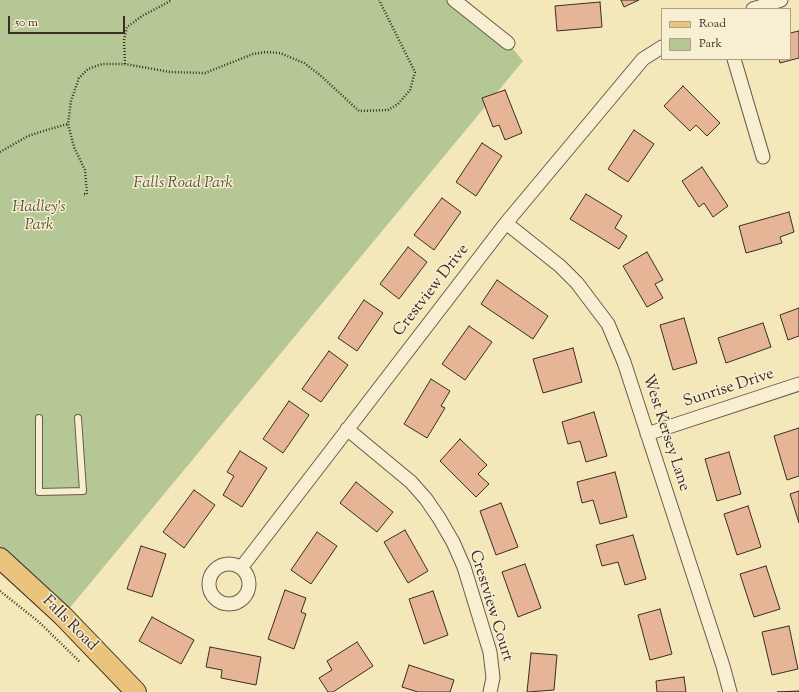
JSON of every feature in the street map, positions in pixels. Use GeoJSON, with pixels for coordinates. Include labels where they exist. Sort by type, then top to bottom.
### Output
{"type":"FeatureCollection","features":[{"type":"Feature","properties":{"kind":"main road","name":"Falls Road"},"geometry":{"type":"LineString","coordinates":[[0,558],[63,616],[136,692]]}},
{"type":"Feature","properties":{"kind":"street"},"geometry":{"type":"LineString","coordinates":[[454,0],[508,43]]}},
{"type":"Feature","properties":{"kind":"street"},"geometry":{"type":"LineString","coordinates":[[756,8],[781,0]]}},
{"type":"Feature","properties":{"kind":"street","name":"Crestview Drive"},"geometry":{"type":"LineString","coordinates":[[241,568],[506,223],[643,59],[661,48]]}},
{"type":"Feature","properties":{"kind":"street"},"geometry":{"type":"LineString","coordinates":[[734,60],[763,157]]}},
{"type":"Feature","properties":{"kind":"street","name":"West Kersey Lane"},"geometry":{"type":"LineString","coordinates":[[506,223],[568,274],[592,301],[608,324],[624,362],[723,666],[730,692]]}},
{"type":"Feature","properties":{"kind":"street","name":"Sunrise Drive"},"geometry":{"type":"LineString","coordinates":[[647,434],[799,384]]}},
{"type":"Feature","properties":{"kind":"street","name":"Crestview Court"},"geometry":{"type":"LineString","coordinates":[[347,430],[411,482],[431,505],[453,542],[464,568],[490,652],[493,678],[490,692]]}},
{"type":"Feature","properties":{"kind":"lane"},"geometry":{"type":"LineString","coordinates":[[39,418],[39,492],[83,491],[78,418]]}},
{"type":"Feature","properties":{"kind":"path"},"geometry":{"type":"LineString","coordinates":[[125,64],[124,40],[127,27],[142,16],[172,0]]}},
{"type":"Feature","properties":{"kind":"path"},"geometry":{"type":"LineString","coordinates":[[84,194],[87,194],[85,170],[74,147],[68,124],[71,101],[78,78],[88,69],[102,64],[125,64],[170,72],[205,73],[253,54],[280,52],[304,63],[320,75],[359,111],[388,110],[398,104],[410,90],[415,72],[380,0]]}},
{"type":"Feature","properties":{"kind":"path"},"geometry":{"type":"LineString","coordinates":[[0,152],[28,136],[50,128],[68,124]]}},
{"type":"Feature","properties":{"kind":"path"},"geometry":{"type":"LineString","coordinates":[[0,591],[39,622],[84,665]]}},
{"type":"Feature","properties":{"kind":"green space","name":"Falls Road Park"},"geometry":{"type":"Polygon","coordinates":[[[0,0],[454,0],[508,43],[523,61],[63,616],[0,559],[0,0]]]}},
{"type":"Feature","properties":{"kind":"building"},"geometry":{"type":"Polygon","coordinates":[[[621,0],[639,0],[624,7],[621,0]]]}},
{"type":"Feature","properties":{"kind":"building"},"geometry":{"type":"Polygon","coordinates":[[[600,2],[602,27],[557,31],[555,6],[600,2]]]}},
{"type":"Feature","properties":{"kind":"building"},"geometry":{"type":"Polygon","coordinates":[[[799,31],[799,58],[780,63],[779,60],[791,60],[791,33],[799,31]]]}},
{"type":"Feature","properties":{"kind":"building"},"geometry":{"type":"Polygon","coordinates":[[[683,86],[720,123],[707,136],[696,125],[690,131],[664,106],[683,86]]]}},
{"type":"Feature","properties":{"kind":"building"},"geometry":{"type":"Polygon","coordinates":[[[505,90],[522,133],[505,140],[499,125],[493,127],[482,98],[505,90]]]}},
{"type":"Feature","properties":{"kind":"building"},"geometry":{"type":"Polygon","coordinates":[[[634,130],[654,144],[628,182],[608,169],[634,130]]]}},
{"type":"Feature","properties":{"kind":"building"},"geometry":{"type":"Polygon","coordinates":[[[482,143],[502,156],[476,196],[456,182],[482,143]]]}},
{"type":"Feature","properties":{"kind":"building"},"geometry":{"type":"Polygon","coordinates":[[[702,167],[728,206],[713,217],[704,203],[699,207],[682,181],[702,167]]]}},
{"type":"Feature","properties":{"kind":"building"},"geometry":{"type":"Polygon","coordinates":[[[586,194],[622,216],[615,228],[627,236],[619,249],[570,219],[586,194]]]}},
{"type":"Feature","properties":{"kind":"building"},"geometry":{"type":"Polygon","coordinates":[[[442,198],[461,212],[434,250],[414,235],[442,198]]]}},
{"type":"Feature","properties":{"kind":"building"},"geometry":{"type":"Polygon","coordinates":[[[789,212],[794,232],[780,237],[782,243],[746,253],[739,226],[789,212]]]}},
{"type":"Feature","properties":{"kind":"building"},"geometry":{"type":"Polygon","coordinates":[[[408,247],[427,262],[399,299],[380,284],[408,247]]]}},
{"type":"Feature","properties":{"kind":"building"},"geometry":{"type":"Polygon","coordinates":[[[647,252],[663,280],[655,284],[663,298],[647,307],[623,266],[647,252]]]}},
{"type":"Feature","properties":{"kind":"building"},"geometry":{"type":"Polygon","coordinates":[[[497,280],[548,316],[533,339],[481,304],[497,280]]]}},
{"type":"Feature","properties":{"kind":"building"},"geometry":{"type":"Polygon","coordinates":[[[364,300],[383,313],[357,351],[338,338],[364,300]]]}},
{"type":"Feature","properties":{"kind":"building"},"geometry":{"type":"Polygon","coordinates":[[[799,308],[799,336],[788,340],[780,315],[799,308]]]}},
{"type":"Feature","properties":{"kind":"building"},"geometry":{"type":"Polygon","coordinates":[[[684,318],[697,363],[673,370],[660,325],[684,318]]]}},
{"type":"Feature","properties":{"kind":"building"},"geometry":{"type":"Polygon","coordinates":[[[763,323],[771,347],[726,363],[718,338],[763,323]]]}},
{"type":"Feature","properties":{"kind":"building"},"geometry":{"type":"Polygon","coordinates":[[[469,326],[492,342],[465,380],[442,364],[469,326]]]}},
{"type":"Feature","properties":{"kind":"building"},"geometry":{"type":"Polygon","coordinates":[[[573,348],[582,382],[543,393],[533,359],[573,348]]]}},
{"type":"Feature","properties":{"kind":"building"},"geometry":{"type":"Polygon","coordinates":[[[329,351],[348,365],[321,402],[302,389],[329,351]]]}},
{"type":"Feature","properties":{"kind":"building"},"geometry":{"type":"Polygon","coordinates":[[[431,379],[450,391],[441,406],[445,408],[427,438],[404,424],[431,379]]]}},
{"type":"Feature","properties":{"kind":"building"},"geometry":{"type":"Polygon","coordinates":[[[289,401],[309,415],[283,453],[263,439],[289,401]]]}},
{"type":"Feature","properties":{"kind":"building"},"geometry":{"type":"Polygon","coordinates":[[[594,412],[607,456],[586,462],[580,441],[568,444],[562,422],[594,412]]]}},
{"type":"Feature","properties":{"kind":"building"},"geometry":{"type":"Polygon","coordinates":[[[799,428],[799,476],[787,480],[774,436],[799,428]]]}},
{"type":"Feature","properties":{"kind":"building"},"geometry":{"type":"Polygon","coordinates":[[[460,439],[487,465],[478,474],[489,484],[476,497],[440,461],[460,439]]]}},
{"type":"Feature","properties":{"kind":"building"},"geometry":{"type":"Polygon","coordinates":[[[240,451],[267,468],[242,507],[223,495],[234,476],[227,472],[240,451]]]}},
{"type":"Feature","properties":{"kind":"building"},"geometry":{"type":"Polygon","coordinates":[[[729,452],[741,494],[717,501],[705,459],[729,452]]]}},
{"type":"Feature","properties":{"kind":"building"},"geometry":{"type":"Polygon","coordinates":[[[615,472],[627,517],[600,524],[593,500],[582,503],[577,482],[615,472]]]}},
{"type":"Feature","properties":{"kind":"building"},"geometry":{"type":"Polygon","coordinates":[[[356,482],[393,512],[377,532],[340,503],[356,482]]]}},
{"type":"Feature","properties":{"kind":"building"},"geometry":{"type":"Polygon","coordinates":[[[194,490],[215,505],[184,548],[163,532],[194,490]]]}},
{"type":"Feature","properties":{"kind":"building"},"geometry":{"type":"Polygon","coordinates":[[[799,491],[799,523],[790,494],[799,491]]]}},
{"type":"Feature","properties":{"kind":"building"},"geometry":{"type":"Polygon","coordinates":[[[501,503],[518,547],[496,555],[480,511],[501,503]]]}},
{"type":"Feature","properties":{"kind":"building"},"geometry":{"type":"Polygon","coordinates":[[[748,506],[761,547],[737,555],[724,514],[748,506]]]}},
{"type":"Feature","properties":{"kind":"building"},"geometry":{"type":"Polygon","coordinates":[[[405,530],[428,571],[408,583],[384,542],[405,530]]]}},
{"type":"Feature","properties":{"kind":"building"},"geometry":{"type":"Polygon","coordinates":[[[317,532],[337,546],[311,584],[291,570],[317,532]]]}},
{"type":"Feature","properties":{"kind":"building"},"geometry":{"type":"Polygon","coordinates":[[[633,535],[646,579],[625,585],[618,562],[602,566],[596,545],[633,535]]]}},
{"type":"Feature","properties":{"kind":"building"},"geometry":{"type":"Polygon","coordinates":[[[141,546],[166,554],[152,597],[127,589],[141,546]]]}},
{"type":"Feature","properties":{"kind":"building"},"geometry":{"type":"Polygon","coordinates":[[[525,564],[541,608],[518,617],[502,572],[525,564]]]}},
{"type":"Feature","properties":{"kind":"building"},"geometry":{"type":"Polygon","coordinates":[[[766,566],[780,609],[754,617],[740,574],[766,566]]]}},
{"type":"Feature","properties":{"kind":"building"},"geometry":{"type":"Polygon","coordinates":[[[285,590],[306,598],[301,612],[306,614],[294,649],[268,639],[285,590]]]}},
{"type":"Feature","properties":{"kind":"building"},"geometry":{"type":"Polygon","coordinates":[[[433,591],[448,635],[424,644],[409,599],[433,591]]]}},
{"type":"Feature","properties":{"kind":"building"},"geometry":{"type":"Polygon","coordinates":[[[660,609],[672,654],[650,660],[638,615],[660,609]]]}},
{"type":"Feature","properties":{"kind":"building"},"geometry":{"type":"Polygon","coordinates":[[[152,617],[194,640],[181,664],[139,641],[152,617]]]}},
{"type":"Feature","properties":{"kind":"building"},"geometry":{"type":"Polygon","coordinates":[[[789,626],[798,669],[772,675],[762,632],[789,626]]]}},
{"type":"Feature","properties":{"kind":"building"},"geometry":{"type":"Polygon","coordinates":[[[357,642],[373,666],[333,692],[328,692],[319,678],[332,670],[327,661],[357,642]]]}},
{"type":"Feature","properties":{"kind":"building"},"geometry":{"type":"Polygon","coordinates":[[[210,647],[261,657],[256,685],[221,678],[222,670],[206,667],[210,647]]]}},
{"type":"Feature","properties":{"kind":"building"},"geometry":{"type":"Polygon","coordinates":[[[531,653],[557,655],[554,690],[527,692],[531,653]]]}},
{"type":"Feature","properties":{"kind":"building"},"geometry":{"type":"Polygon","coordinates":[[[409,665],[454,680],[450,692],[418,692],[402,687],[409,665]]]}},
{"type":"Feature","properties":{"kind":"building"},"geometry":{"type":"Polygon","coordinates":[[[684,677],[686,692],[657,692],[656,681],[684,677]]]}},
{"type":"Feature","properties":{"kind":"building"},"geometry":{"type":"Polygon","coordinates":[[[799,691],[799,692],[777,692],[799,691]]]}},
{"type":"Feature","properties":{"kind":"park label","name":"Hadley's Park"},"geometry":{"type":"Point","coordinates":[39,217]}}]}
